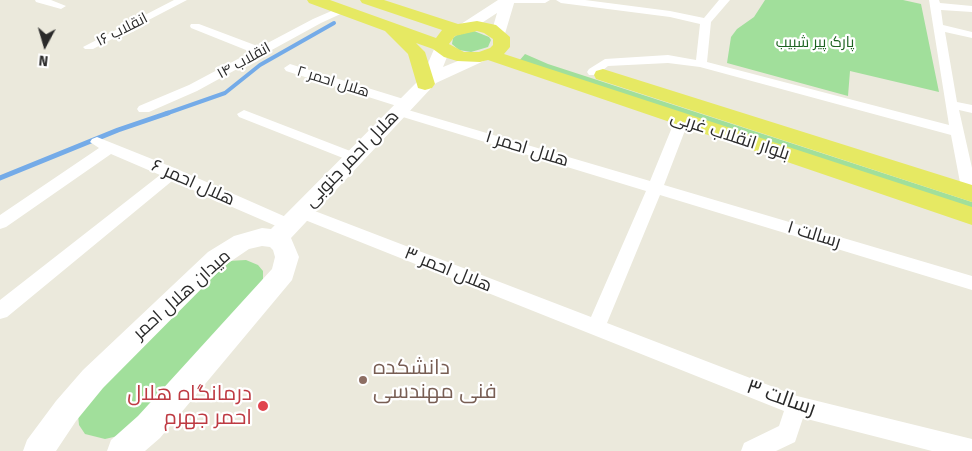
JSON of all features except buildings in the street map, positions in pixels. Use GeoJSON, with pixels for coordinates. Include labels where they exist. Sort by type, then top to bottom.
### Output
{"type":"FeatureCollection","features":[{"type":"Feature","properties":{"kind":"main road"},"geometry":{"type":"LineString","coordinates":[[315,0],[441,46],[455,55],[492,47]]}},
{"type":"Feature","properties":{"kind":"main road"},"geometry":{"type":"LineString","coordinates":[[368,0],[461,28],[484,27],[492,47]]}},
{"type":"Feature","properties":{"kind":"main road"},"geometry":{"type":"LineString","coordinates":[[441,46],[444,36],[507,0]]}},
{"type":"Feature","properties":{"kind":"main road"},"geometry":{"type":"LineString","coordinates":[[492,47],[507,0]]}},
{"type":"Feature","properties":{"kind":"main road"},"geometry":{"type":"LineString","coordinates":[[387,26],[416,52],[427,82]]}},
{"type":"Feature","properties":{"kind":"main road","name":"هلال احمر جنوبی"},"geometry":{"type":"LineString","coordinates":[[427,82],[441,46]]}},
{"type":"Feature","properties":{"kind":"main road","name":"بلوار انقلاب غربی"},"geometry":{"type":"LineString","coordinates":[[492,47],[593,72],[971,194]]}},
{"type":"Feature","properties":{"kind":"main road","name":"بلوار انقلاب غربی"},"geometry":{"type":"LineString","coordinates":[[492,47],[682,120],[972,216]]}},
{"type":"Feature","properties":{"kind":"main road","name":"هلال احمر جنوبی"},"geometry":{"type":"LineString","coordinates":[[289,226],[427,82],[492,47]]}},
{"type":"Feature","properties":{"kind":"main road"},"geometry":{"type":"LineString","coordinates":[[122,451],[149,427],[283,273],[288,257],[284,246],[289,226]]}},
{"type":"Feature","properties":{"kind":"main road","name":"میدان هلال احمر"},"geometry":{"type":"LineString","coordinates":[[38,451],[66,411],[93,379],[216,259],[242,242],[262,237],[289,226]]}},
{"type":"Feature","properties":{"kind":"street"},"geometry":{"type":"LineString","coordinates":[[40,0],[61,6]]}},
{"type":"Feature","properties":{"kind":"street","name":"انقلاب ۱۶"},"geometry":{"type":"LineString","coordinates":[[89,48],[182,0]]}},
{"type":"Feature","properties":{"kind":"street"},"geometry":{"type":"LineString","coordinates":[[507,0],[545,0]]}},
{"type":"Feature","properties":{"kind":"street"},"geometry":{"type":"LineString","coordinates":[[561,0],[670,14],[706,22]]}},
{"type":"Feature","properties":{"kind":"street"},"geometry":{"type":"LineString","coordinates":[[701,64],[706,22],[726,0]]}},
{"type":"Feature","properties":{"kind":"street"},"geometry":{"type":"LineString","coordinates":[[971,194],[951,104],[934,2],[972,9]]}},
{"type":"Feature","properties":{"kind":"street","name":"انقلاب ۱۴"},"geometry":{"type":"LineString","coordinates":[[144,110],[193,88],[262,52],[317,20],[342,9]]}},
{"type":"Feature","properties":{"kind":"street"},"geometry":{"type":"LineString","coordinates":[[195,26],[262,52]]}},
{"type":"Feature","properties":{"kind":"street"},"geometry":{"type":"LineString","coordinates":[[939,27],[972,35]]}},
{"type":"Feature","properties":{"kind":"street"},"geometry":{"type":"LineString","coordinates":[[593,72],[605,63],[613,62],[668,59],[701,64],[957,132]]}},
{"type":"Feature","properties":{"kind":"street","name":"هلال احمر ۲"},"geometry":{"type":"LineString","coordinates":[[290,68],[402,107]]}},
{"type":"Feature","properties":{"kind":"street"},"geometry":{"type":"LineString","coordinates":[[951,104],[972,109]]}},
{"type":"Feature","properties":{"kind":"street","name":"هلال احمر ۱"},"geometry":{"type":"LineString","coordinates":[[402,107],[656,188]]}},
{"type":"Feature","properties":{"kind":"street"},"geometry":{"type":"LineString","coordinates":[[244,114],[354,158]]}},
{"type":"Feature","properties":{"kind":"street"},"geometry":{"type":"LineString","coordinates":[[595,328],[656,188],[682,120]]}},
{"type":"Feature","properties":{"kind":"street","name":"هلال احمر ۶"},"geometry":{"type":"LineString","coordinates":[[0,223],[104,144],[289,226]]}},
{"type":"Feature","properties":{"kind":"street"},"geometry":{"type":"LineString","coordinates":[[0,311],[172,173]]}},
{"type":"Feature","properties":{"kind":"street","name":"رسالت ۱"},"geometry":{"type":"LineString","coordinates":[[656,188],[972,283]]}},
{"type":"Feature","properties":{"kind":"street","name":"هلال احمر ۳"},"geometry":{"type":"LineString","coordinates":[[289,226],[595,328]]}},
{"type":"Feature","properties":{"kind":"street","name":"رسالت ۳"},"geometry":{"type":"LineString","coordinates":[[595,328],[797,406],[937,446],[972,450]]}},
{"type":"Feature","properties":{"kind":"street"},"geometry":{"type":"LineString","coordinates":[[752,451],[787,434],[797,406]]}},
{"type":"Feature","properties":{"kind":"green space","name":"پارک پیر شبیب"},"geometry":{"type":"Polygon","coordinates":[[[765,0],[903,0],[921,4],[939,92],[850,71],[848,96],[727,63],[731,37],[737,29],[754,17],[765,0]]]}},
{"type":"Feature","properties":{"kind":"green space"},"geometry":{"type":"Polygon","coordinates":[[[474,31],[489,37],[491,40],[488,47],[471,52],[459,50],[452,44],[453,38],[457,35],[474,31]]]}},
{"type":"Feature","properties":{"kind":"green space"},"geometry":{"type":"Polygon","coordinates":[[[525,54],[548,64],[972,202],[972,208],[519,61],[525,54]]]}},
{"type":"Feature","properties":{"kind":"green space"},"geometry":{"type":"Polygon","coordinates":[[[246,260],[258,265],[263,271],[263,279],[259,289],[131,429],[118,436],[105,439],[85,434],[79,425],[78,415],[86,401],[228,261],[246,260]]]}},
{"type":"Feature","properties":{"kind":"waterway"},"geometry":{"type":"LineString","coordinates":[[165,114],[225,93],[260,65],[334,23]]}},
{"type":"Feature","properties":{"kind":"waterway"},"geometry":{"type":"LineString","coordinates":[[0,178],[118,130],[168,113]]}},
{"type":"Feature","properties":{"kind":"place","name":"دانشکده فنی مهندسی"},"geometry":{"type":"Point","coordinates":[363,380]}},
{"type":"Feature","properties":{"kind":"place","name":"درمانگاه هلال احمر جهرم"},"geometry":{"type":"Point","coordinates":[263,406]}}]}
